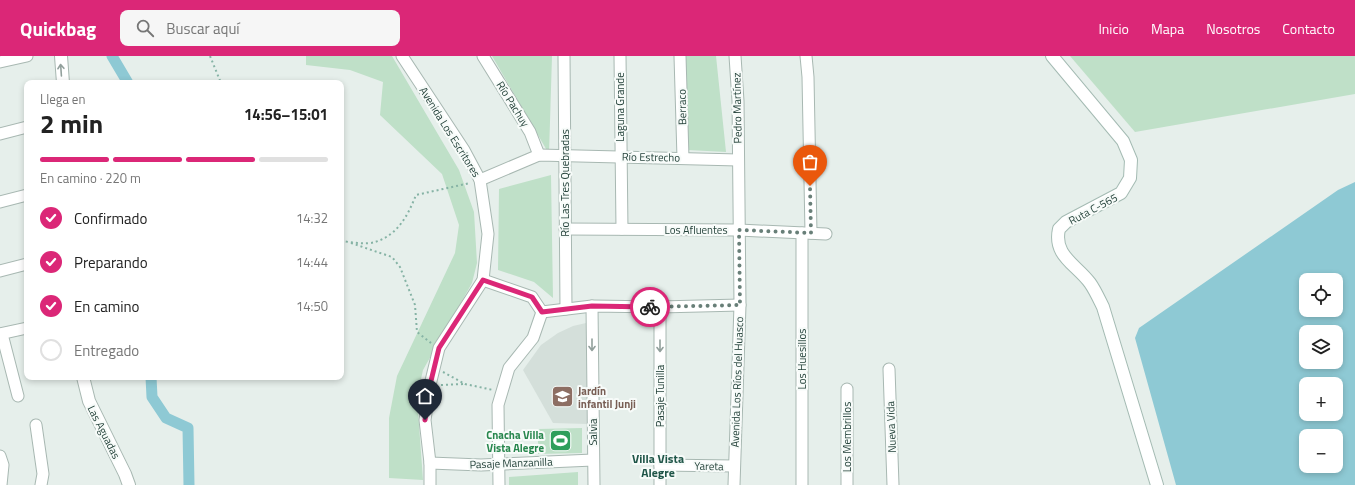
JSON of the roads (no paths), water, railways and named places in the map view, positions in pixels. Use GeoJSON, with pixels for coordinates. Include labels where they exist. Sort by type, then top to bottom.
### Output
{"type":"FeatureCollection","features":[{"type":"Feature","properties":{"kind":"main road"},"geometry":{"type":"LineString","coordinates":[[61,56],[63,80]]}},
{"type":"Feature","properties":{"kind":"main road","name":"Ruta C-565"},"geometry":{"type":"LineString","coordinates":[[1052,56],[1123,142],[1131,160],[1130,178],[1121,193],[1066,222],[1059,229],[1058,245],[1062,252],[1090,283],[1103,308],[1157,485]]}},
{"type":"Feature","properties":{"kind":"main road","name":"Las Aguadas"},"geometry":{"type":"LineString","coordinates":[[85,380],[89,401],[125,474],[128,485]]}},
{"type":"Feature","properties":{"kind":"street"},"geometry":{"type":"LineString","coordinates":[[0,62],[27,56]]}},
{"type":"Feature","properties":{"kind":"street","name":"Avenida Los Escritores"},"geometry":{"type":"LineString","coordinates":[[402,56],[464,150],[480,180],[488,234],[483,280],[439,348],[434,367],[425,420],[430,463],[430,485]]}},
{"type":"Feature","properties":{"kind":"street","name":"Río Pachuy"},"geometry":{"type":"LineString","coordinates":[[483,56],[530,132],[539,155]]}},
{"type":"Feature","properties":{"kind":"street","name":"Río Las Tres Quebradas"},"geometry":{"type":"LineString","coordinates":[[564,56],[566,309]]}},
{"type":"Feature","properties":{"kind":"street","name":"Laguna Grande"},"geometry":{"type":"LineString","coordinates":[[620,56],[622,229]]}},
{"type":"Feature","properties":{"kind":"street","name":"Berraco"},"geometry":{"type":"LineString","coordinates":[[680,56],[683,158]]}},
{"type":"Feature","properties":{"kind":"street","name":"Pedro Martínez"},"geometry":{"type":"LineString","coordinates":[[735,56],[738,101],[738,160]]}},
{"type":"Feature","properties":{"kind":"street","name":"Los Huesillos"},"geometry":{"type":"LineString","coordinates":[[802,485],[808,77],[806,56]]}},
{"type":"Feature","properties":{"kind":"street"},"geometry":{"type":"LineString","coordinates":[[0,134],[24,128]]}},
{"type":"Feature","properties":{"kind":"street"},"geometry":{"type":"LineString","coordinates":[[480,180],[539,155],[564,156]]}},
{"type":"Feature","properties":{"kind":"street","name":"Río Estrecho"},"geometry":{"type":"LineString","coordinates":[[564,156],[621,156],[738,160]]}},
{"type":"Feature","properties":{"kind":"street","name":"Avenida Los Ríos del Huasco"},"geometry":{"type":"LineString","coordinates":[[734,485],[740,305],[738,160]]}},
{"type":"Feature","properties":{"kind":"street"},"geometry":{"type":"LineString","coordinates":[[0,202],[24,196]]}},
{"type":"Feature","properties":{"kind":"street","name":"Los Afluentes"},"geometry":{"type":"LineString","coordinates":[[565,229],[739,230],[826,234]]}},
{"type":"Feature","properties":{"kind":"street"},"geometry":{"type":"LineString","coordinates":[[0,271],[24,265]]}},
{"type":"Feature","properties":{"kind":"street"},"geometry":{"type":"LineString","coordinates":[[483,280],[532,297],[542,312]]}},
{"type":"Feature","properties":{"kind":"street"},"geometry":{"type":"LineString","coordinates":[[542,312],[592,306],[660,307],[740,305]]}},
{"type":"Feature","properties":{"kind":"street","name":"Salvia"},"geometry":{"type":"LineString","coordinates":[[592,306],[594,485]]}},
{"type":"Feature","properties":{"kind":"street","name":"Pasaje Tunilla"},"geometry":{"type":"LineString","coordinates":[[660,307],[660,485]]}},
{"type":"Feature","properties":{"kind":"street"},"geometry":{"type":"LineString","coordinates":[[499,485],[498,405],[509,368],[533,338],[542,312]]}},
{"type":"Feature","properties":{"kind":"street"},"geometry":{"type":"LineString","coordinates":[[18,396],[1,334],[24,329]]}},
{"type":"Feature","properties":{"kind":"street","name":"Nueva Vida"},"geometry":{"type":"LineString","coordinates":[[889,369],[893,485]]}},
{"type":"Feature","properties":{"kind":"street","name":"Los Membrillos"},"geometry":{"type":"LineString","coordinates":[[847,389],[847,485]]}},
{"type":"Feature","properties":{"kind":"street"},"geometry":{"type":"LineString","coordinates":[[36,425],[43,474],[41,485]]}},
{"type":"Feature","properties":{"kind":"street"},"geometry":{"type":"LineString","coordinates":[[0,456],[3,465],[1,485]]}},
{"type":"Feature","properties":{"kind":"street","name":"Pasaje Manzanilla"},"geometry":{"type":"LineString","coordinates":[[430,463],[498,464],[593,460]]}},
{"type":"Feature","properties":{"kind":"street","name":"Yareta"},"geometry":{"type":"LineString","coordinates":[[660,465],[734,466]]}},
{"type":"Feature","properties":{"kind":"water"},"geometry":{"type":"Polygon","coordinates":[[[1355,182],[1355,485],[1176,485],[1135,338],[1139,328],[1338,190],[1355,182]]]}},
{"type":"Feature","properties":{"kind":"waterway"},"geometry":{"type":"LineString","coordinates":[[112,56],[126,80]]}},
{"type":"Feature","properties":{"kind":"waterway"},"geometry":{"type":"LineString","coordinates":[[151,380],[152,397],[166,418],[188,428],[189,485]]}},
{"type":"Feature","properties":{"kind":"place","name":"Jardín infantil Junji"},"geometry":{"type":"Point","coordinates":[562,397]}},
{"type":"Feature","properties":{"kind":"place","name":"Cnacha Villa Vista Alegre"},"geometry":{"type":"Point","coordinates":[560,441]}},
{"type":"Feature","properties":{"kind":"district","name":"Villa Vista Alegre"},"geometry":{"type":"Point","coordinates":[658,466]}}]}
